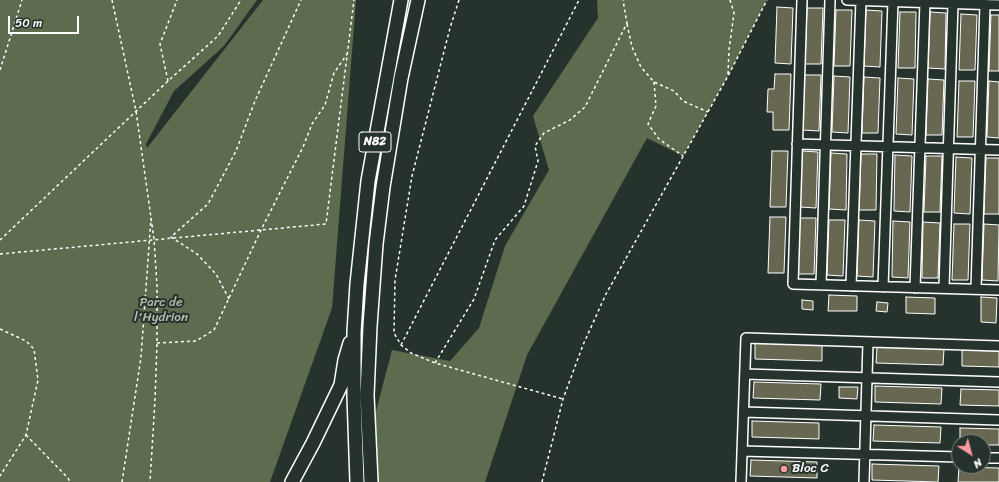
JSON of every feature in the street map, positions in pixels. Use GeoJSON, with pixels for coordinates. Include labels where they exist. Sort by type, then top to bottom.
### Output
{"type":"FeatureCollection","features":[{"type":"Feature","properties":{"kind":"highway","name":"N82"},"geometry":{"type":"LineString","coordinates":[[357,482],[354,396],[354,332],[357,284],[368,181],[401,0]]}},
{"type":"Feature","properties":{"kind":"highway","name":"N82"},"geometry":{"type":"LineString","coordinates":[[371,482],[367,395],[376,244],[383,187],[401,78],[418,0]]}},
{"type":"Feature","properties":{"kind":"highway"},"geometry":{"type":"LineString","coordinates":[[292,482],[340,385],[345,360],[354,332]]}},
{"type":"Feature","properties":{"kind":"lane"},"geometry":{"type":"LineString","coordinates":[[802,0],[793,284],[999,290]]}},
{"type":"Feature","properties":{"kind":"lane"},"geometry":{"type":"LineString","coordinates":[[821,285],[830,0]]}},
{"type":"Feature","properties":{"kind":"lane"},"geometry":{"type":"LineString","coordinates":[[847,0],[999,5]]}},
{"type":"Feature","properties":{"kind":"lane"},"geometry":{"type":"LineString","coordinates":[[851,286],[861,0]]}},
{"type":"Feature","properties":{"kind":"lane"},"geometry":{"type":"LineString","coordinates":[[883,287],[893,1]]}},
{"type":"Feature","properties":{"kind":"lane"},"geometry":{"type":"LineString","coordinates":[[915,288],[924,2]]}},
{"type":"Feature","properties":{"kind":"lane"},"geometry":{"type":"LineString","coordinates":[[944,288],[954,3]]}},
{"type":"Feature","properties":{"kind":"lane"},"geometry":{"type":"LineString","coordinates":[[976,289],[985,4]]}},
{"type":"Feature","properties":{"kind":"lane"},"geometry":{"type":"LineString","coordinates":[[797,144],[999,150]]}},
{"type":"Feature","properties":{"kind":"lane"},"geometry":{"type":"LineString","coordinates":[[741,482],[746,338],[999,346]]}},
{"type":"Feature","properties":{"kind":"lane"},"geometry":{"type":"LineString","coordinates":[[864,482],[868,342]]}},
{"type":"Feature","properties":{"kind":"lane"},"geometry":{"type":"LineString","coordinates":[[745,374],[999,382]]}},
{"type":"Feature","properties":{"kind":"lane"},"geometry":{"type":"LineString","coordinates":[[744,412],[999,420]]}},
{"type":"Feature","properties":{"kind":"lane"},"geometry":{"type":"LineString","coordinates":[[742,451],[951,457]]}},
{"type":"Feature","properties":{"kind":"path"},"geometry":{"type":"LineString","coordinates":[[0,70],[22,0]]}},
{"type":"Feature","properties":{"kind":"path"},"geometry":{"type":"LineString","coordinates":[[112,0],[136,111],[154,239],[157,286],[157,343],[150,482]]}},
{"type":"Feature","properties":{"kind":"path"},"geometry":{"type":"LineString","coordinates":[[168,81],[160,44],[177,0]]}},
{"type":"Feature","properties":{"kind":"path"},"geometry":{"type":"LineString","coordinates":[[0,240],[168,81],[218,36],[241,0]]}},
{"type":"Feature","properties":{"kind":"path"},"geometry":{"type":"LineString","coordinates":[[172,237],[208,204],[236,151],[255,101],[301,0]]}},
{"type":"Feature","properties":{"kind":"path"},"geometry":{"type":"LineString","coordinates":[[0,254],[149,239],[326,224],[354,0]]}},
{"type":"Feature","properties":{"kind":"path"},"geometry":{"type":"LineString","coordinates":[[459,0],[450,28],[412,176],[396,272],[394,332],[401,345],[411,353],[435,363],[563,399]]}},
{"type":"Feature","properties":{"kind":"path"},"geometry":{"type":"LineString","coordinates":[[401,345],[579,0]]}},
{"type":"Feature","properties":{"kind":"path"},"geometry":{"type":"LineString","coordinates":[[623,0],[632,47],[641,67],[654,82],[674,91],[683,102],[708,112]]}},
{"type":"Feature","properties":{"kind":"path"},"geometry":{"type":"LineString","coordinates":[[728,76],[729,50],[734,13],[730,0]]}},
{"type":"Feature","properties":{"kind":"path"},"geometry":{"type":"LineString","coordinates":[[542,482],[563,399],[583,345],[606,294],[728,76],[767,0]]}},
{"type":"Feature","properties":{"kind":"path"},"geometry":{"type":"LineString","coordinates":[[435,363],[474,299],[495,240],[524,206],[538,161],[535,146],[544,133],[570,120],[585,107],[627,22]]}},
{"type":"Feature","properties":{"kind":"path"},"geometry":{"type":"LineString","coordinates":[[157,343],[196,341],[214,330],[261,230],[303,147],[312,124],[325,105],[334,73],[348,53]]}},
{"type":"Feature","properties":{"kind":"path"},"geometry":{"type":"LineString","coordinates":[[654,82],[656,106],[648,124],[659,139],[683,156]]}},
{"type":"Feature","properties":{"kind":"path"},"geometry":{"type":"LineString","coordinates":[[122,482],[141,357],[151,214]]}},
{"type":"Feature","properties":{"kind":"path"},"geometry":{"type":"LineString","coordinates":[[172,237],[197,254],[216,274],[229,299]]}},
{"type":"Feature","properties":{"kind":"path"},"geometry":{"type":"LineString","coordinates":[[0,329],[26,341],[34,349],[38,380],[26,435],[0,476]]}},
{"type":"Feature","properties":{"kind":"path"},"geometry":{"type":"LineString","coordinates":[[26,435],[68,478],[70,482]]}},
{"type":"Feature","properties":{"kind":"green space","name":"Parc de l'Hydrion"},"geometry":{"type":"Polygon","coordinates":[[[0,0],[257,0],[224,46],[174,91],[146,144],[147,148],[263,0],[356,0],[332,308],[270,482],[0,482],[0,0]]]}},
{"type":"Feature","properties":{"kind":"green space"},"geometry":{"type":"Polygon","coordinates":[[[597,0],[767,0],[728,76],[683,156],[647,138],[527,355],[485,482],[378,482],[374,419],[392,350],[450,361],[479,328],[505,246],[549,170],[533,116],[598,18],[597,0]]]}},
{"type":"Feature","properties":{"kind":"building"},"geometry":{"type":"Polygon","coordinates":[[[777,7],[793,8],[791,64],[775,63],[777,7]]]}},
{"type":"Feature","properties":{"kind":"building"},"geometry":{"type":"Polygon","coordinates":[[[807,8],[823,8],[821,64],[805,64],[807,8]]]}},
{"type":"Feature","properties":{"kind":"building"},"geometry":{"type":"Polygon","coordinates":[[[836,10],[852,10],[850,66],[834,66],[836,10]]]}},
{"type":"Feature","properties":{"kind":"building"},"geometry":{"type":"Polygon","coordinates":[[[866,10],[882,11],[880,67],[864,66],[866,10]]]}},
{"type":"Feature","properties":{"kind":"building"},"geometry":{"type":"Polygon","coordinates":[[[900,12],[916,12],[915,68],[898,68],[900,12]]]}},
{"type":"Feature","properties":{"kind":"building"},"geometry":{"type":"Polygon","coordinates":[[[930,12],[946,13],[945,69],[928,68],[930,12]]]}},
{"type":"Feature","properties":{"kind":"building"},"geometry":{"type":"Polygon","coordinates":[[[961,14],[977,15],[975,70],[959,70],[961,14]]]}},
{"type":"Feature","properties":{"kind":"building"},"geometry":{"type":"Polygon","coordinates":[[[991,15],[999,15],[999,71],[989,71],[991,15]]]}},
{"type":"Feature","properties":{"kind":"building"},"geometry":{"type":"Polygon","coordinates":[[[775,74],[791,74],[789,130],[773,130],[773,112],[767,112],[768,89],[774,89],[775,74]]]}},
{"type":"Feature","properties":{"kind":"building"},"geometry":{"type":"Polygon","coordinates":[[[804,75],[821,75],[819,131],[803,130],[804,75]]]}},
{"type":"Feature","properties":{"kind":"building"},"geometry":{"type":"Polygon","coordinates":[[[834,76],[850,77],[848,133],[832,132],[834,76]]]}},
{"type":"Feature","properties":{"kind":"building"},"geometry":{"type":"Polygon","coordinates":[[[864,77],[880,78],[878,133],[862,133],[864,77]]]}},
{"type":"Feature","properties":{"kind":"building"},"geometry":{"type":"Polygon","coordinates":[[[898,78],[914,79],[912,135],[896,134],[898,78]]]}},
{"type":"Feature","properties":{"kind":"building"},"geometry":{"type":"Polygon","coordinates":[[[928,79],[944,80],[942,135],[926,135],[928,79]]]}},
{"type":"Feature","properties":{"kind":"building"},"geometry":{"type":"Polygon","coordinates":[[[959,81],[975,81],[973,137],[957,137],[959,81]]]}},
{"type":"Feature","properties":{"kind":"building"},"geometry":{"type":"Polygon","coordinates":[[[989,81],[999,82],[999,138],[987,137],[989,81]]]}},
{"type":"Feature","properties":{"kind":"building"},"geometry":{"type":"Polygon","coordinates":[[[772,151],[788,151],[786,207],[770,207],[772,151]]]}},
{"type":"Feature","properties":{"kind":"building"},"geometry":{"type":"Polygon","coordinates":[[[802,151],[818,152],[816,208],[800,207],[802,151]]]}},
{"type":"Feature","properties":{"kind":"building"},"geometry":{"type":"Polygon","coordinates":[[[831,153],[847,154],[846,210],[829,209],[831,153]]]}},
{"type":"Feature","properties":{"kind":"building"},"geometry":{"type":"Polygon","coordinates":[[[861,154],[877,154],[876,210],[859,210],[861,154]]]}},
{"type":"Feature","properties":{"kind":"building"},"geometry":{"type":"Polygon","coordinates":[[[895,155],[912,156],[910,212],[894,211],[895,155]]]}},
{"type":"Feature","properties":{"kind":"building"},"geometry":{"type":"Polygon","coordinates":[[[926,156],[942,156],[940,212],[924,212],[926,156]]]}},
{"type":"Feature","properties":{"kind":"building"},"geometry":{"type":"Polygon","coordinates":[[[956,157],[972,158],[970,214],[954,213],[956,157]]]}},
{"type":"Feature","properties":{"kind":"building"},"geometry":{"type":"Polygon","coordinates":[[[986,158],[999,158],[999,214],[984,214],[986,158]]]}},
{"type":"Feature","properties":{"kind":"building"},"geometry":{"type":"Polygon","coordinates":[[[770,217],[786,217],[784,273],[768,273],[770,217]]]}},
{"type":"Feature","properties":{"kind":"building"},"geometry":{"type":"Polygon","coordinates":[[[800,218],[816,218],[814,274],[798,274],[800,218]]]}},
{"type":"Feature","properties":{"kind":"building"},"geometry":{"type":"Polygon","coordinates":[[[829,220],[845,220],[843,276],[827,275],[829,220]]]}},
{"type":"Feature","properties":{"kind":"building"},"geometry":{"type":"Polygon","coordinates":[[[859,220],[875,221],[873,277],[857,276],[859,220]]]}},
{"type":"Feature","properties":{"kind":"building"},"geometry":{"type":"Polygon","coordinates":[[[893,221],[910,222],[908,278],[892,277],[893,221]]]}},
{"type":"Feature","properties":{"kind":"building"},"geometry":{"type":"Polygon","coordinates":[[[923,222],[940,223],[938,278],[922,278],[923,222]]]}},
{"type":"Feature","properties":{"kind":"building"},"geometry":{"type":"Polygon","coordinates":[[[954,224],[970,224],[968,280],[952,280],[954,224]]]}},
{"type":"Feature","properties":{"kind":"building"},"geometry":{"type":"Polygon","coordinates":[[[984,224],[999,225],[998,281],[982,280],[984,224]]]}},
{"type":"Feature","properties":{"kind":"building"},"geometry":{"type":"Polygon","coordinates":[[[829,295],[857,296],[857,311],[828,311],[829,295]]]}},
{"type":"Feature","properties":{"kind":"building"},"geometry":{"type":"Polygon","coordinates":[[[906,297],[935,298],[935,314],[906,313],[906,297]]]}},
{"type":"Feature","properties":{"kind":"building"},"geometry":{"type":"Polygon","coordinates":[[[981,297],[997,298],[996,323],[981,322],[981,297]]]}},
{"type":"Feature","properties":{"kind":"building"},"geometry":{"type":"Polygon","coordinates":[[[802,300],[813,301],[813,310],[802,309],[802,300]]]}},
{"type":"Feature","properties":{"kind":"building"},"geometry":{"type":"Polygon","coordinates":[[[877,302],[888,303],[887,312],[876,311],[877,302]]]}},
{"type":"Feature","properties":{"kind":"building"},"geometry":{"type":"Polygon","coordinates":[[[755,343],[822,345],[822,361],[755,359],[755,343]]]}},
{"type":"Feature","properties":{"kind":"building"},"geometry":{"type":"Polygon","coordinates":[[[877,347],[944,349],[943,365],[876,363],[877,347]]]}},
{"type":"Feature","properties":{"kind":"building"},"geometry":{"type":"Polygon","coordinates":[[[962,350],[999,351],[999,367],[962,366],[962,350]]]}},
{"type":"Feature","properties":{"kind":"building"},"geometry":{"type":"Polygon","coordinates":[[[754,382],[821,384],[820,400],[753,398],[754,382]]]}},
{"type":"Feature","properties":{"kind":"building"},"geometry":{"type":"Polygon","coordinates":[[[875,386],[942,388],[941,404],[875,402],[875,386]]]}},
{"type":"Feature","properties":{"kind":"building"},"geometry":{"type":"Polygon","coordinates":[[[839,387],[858,387],[857,399],[839,398],[839,387]]]}},
{"type":"Feature","properties":{"kind":"building"},"geometry":{"type":"Polygon","coordinates":[[[961,389],[999,390],[999,406],[960,405],[961,389]]]}},
{"type":"Feature","properties":{"kind":"building"},"geometry":{"type":"Polygon","coordinates":[[[752,421],[819,423],[819,439],[752,437],[752,421]]]}},
{"type":"Feature","properties":{"kind":"building"},"geometry":{"type":"Polygon","coordinates":[[[874,425],[941,427],[940,443],[873,441],[874,425]]]}},
{"type":"Feature","properties":{"kind":"building"},"geometry":{"type":"Polygon","coordinates":[[[960,428],[999,429],[999,445],[991,445],[991,434],[960,434],[960,428]]]}},
{"type":"Feature","properties":{"kind":"building","name":"Bloc C"},"geometry":{"type":"Polygon","coordinates":[[[751,460],[817,462],[817,478],[750,476],[751,460]]]}},
{"type":"Feature","properties":{"kind":"building"},"geometry":{"type":"Polygon","coordinates":[[[872,464],[939,466],[938,482],[872,480],[872,464]]]}},
{"type":"Feature","properties":{"kind":"building"},"geometry":{"type":"Polygon","coordinates":[[[991,468],[999,468],[999,482],[958,482],[959,474],[991,474],[991,468]]]}},
{"type":"Feature","properties":{"kind":"place","name":"Bloc C"},"geometry":{"type":"Point","coordinates":[784,469]}}]}
